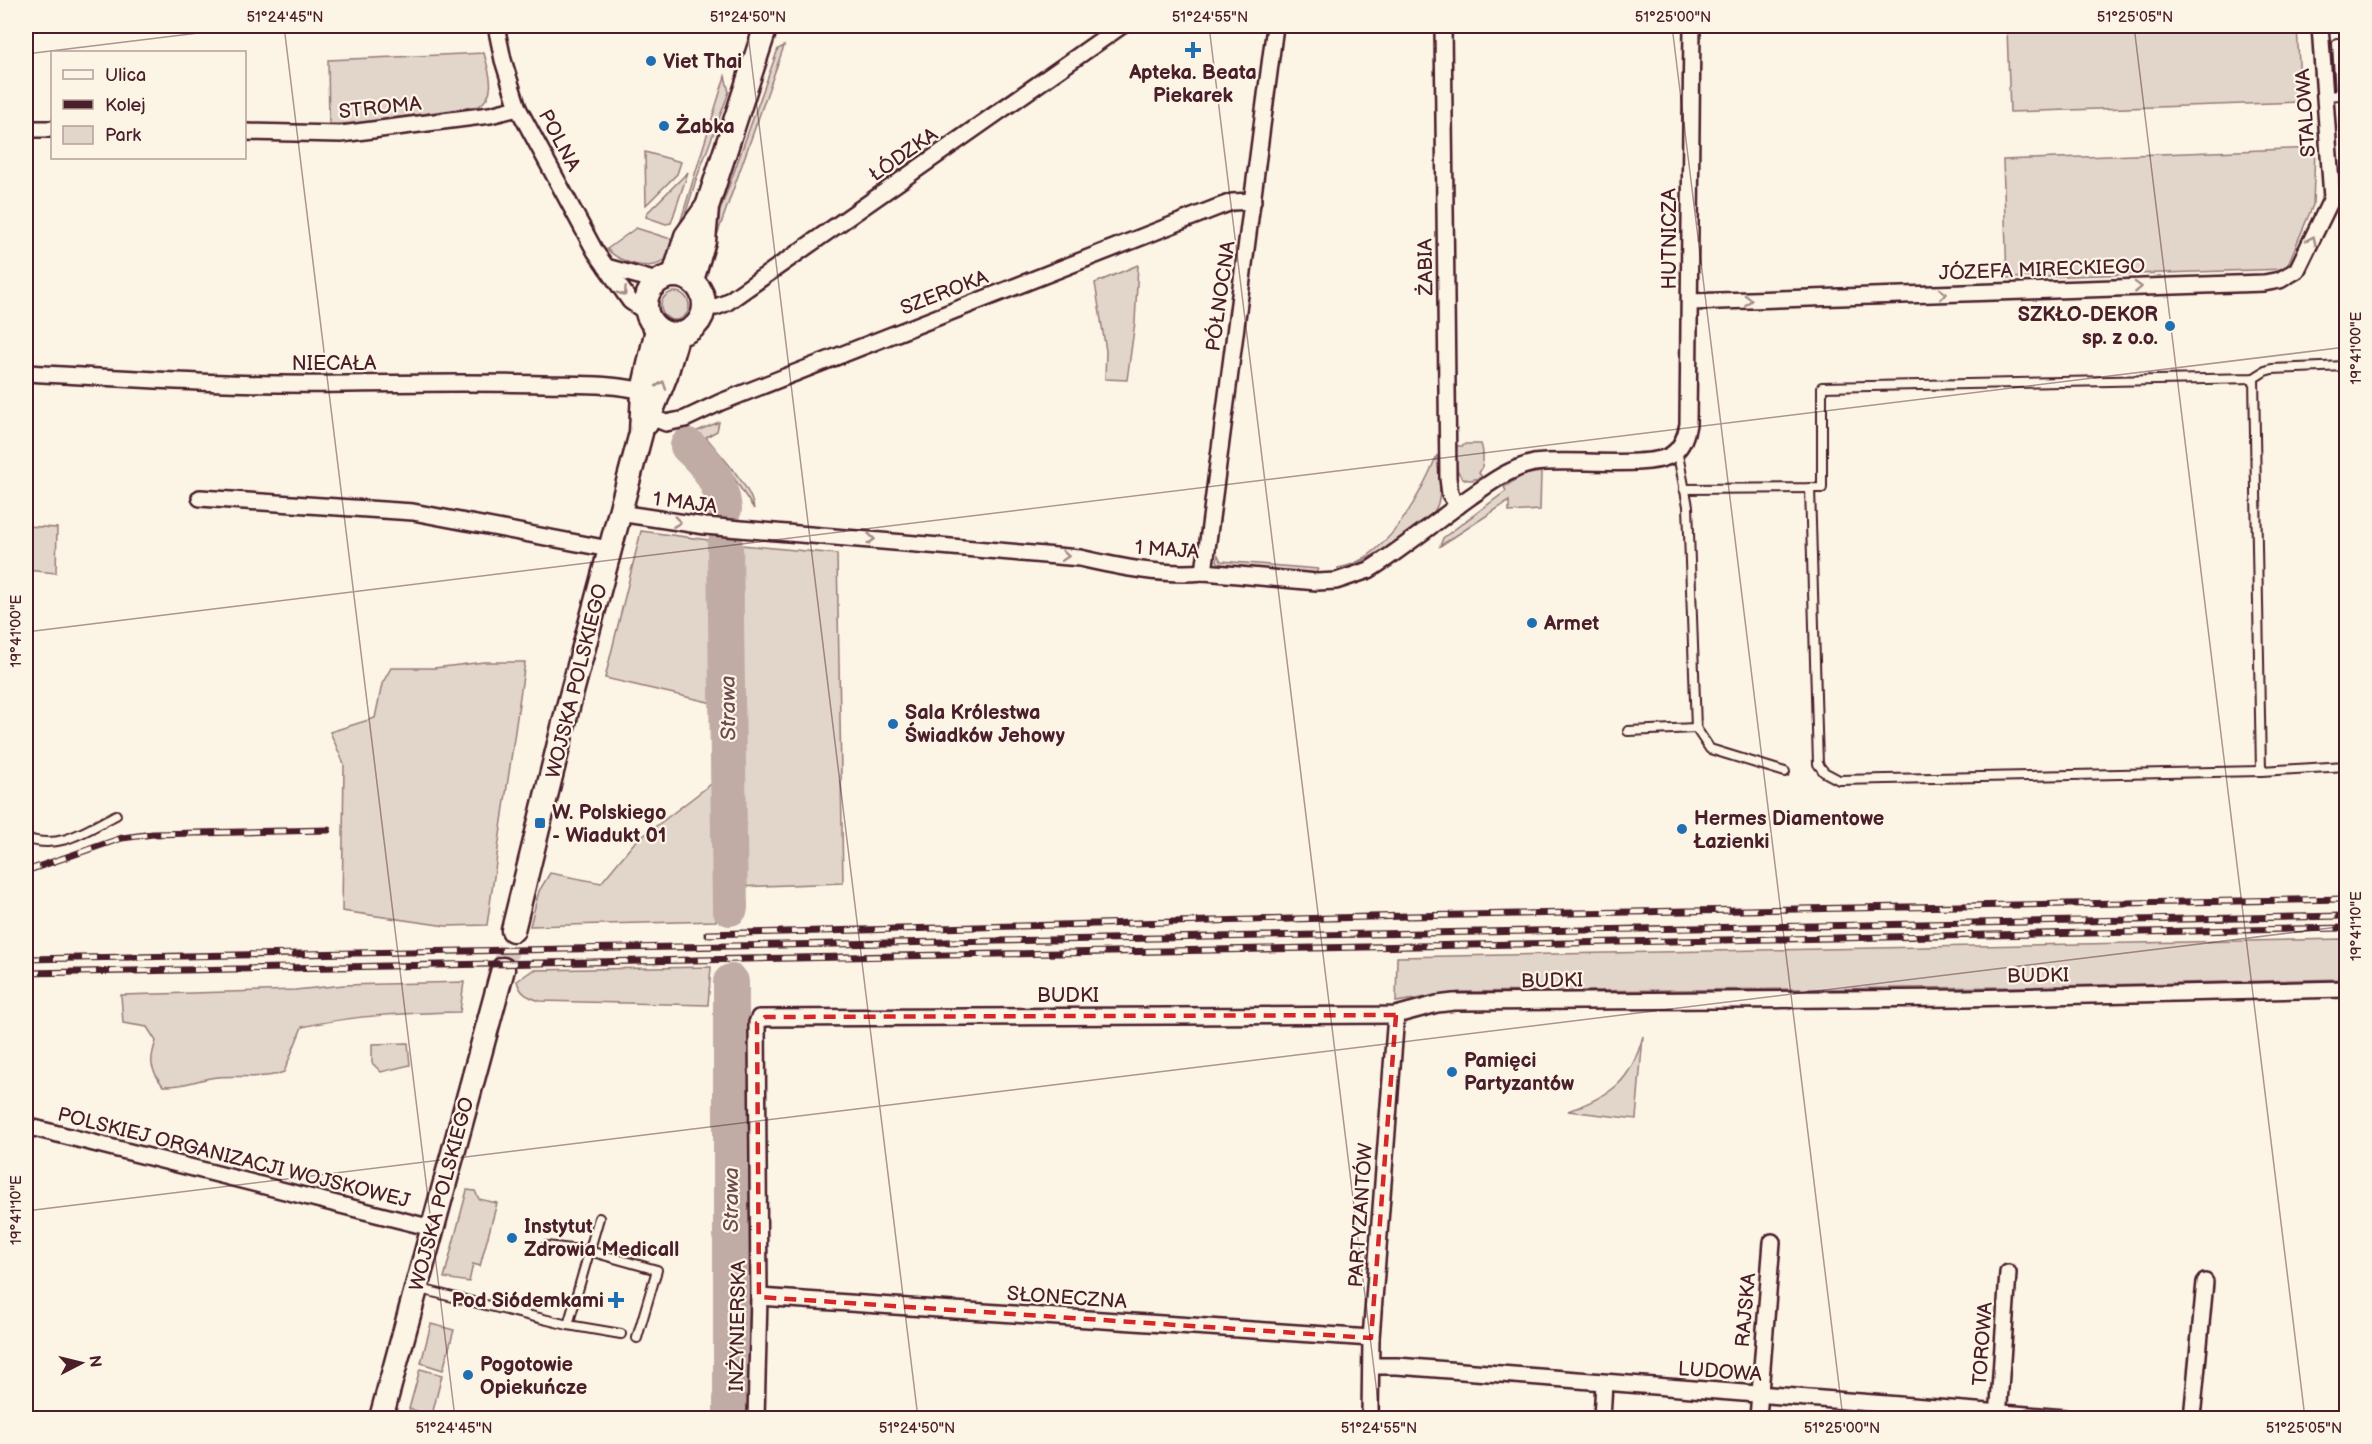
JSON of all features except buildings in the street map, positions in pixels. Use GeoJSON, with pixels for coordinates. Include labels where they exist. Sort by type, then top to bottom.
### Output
{"type":"FeatureCollection","features":[{"type":"Feature","properties":{"kind":"street","name":"POLNA"},"geometry":{"type":"LineString","coordinates":[[496,26],[503,60],[518,108],[595,251],[630,301],[660,325]]}},
{"type":"Feature","properties":{"kind":"street"},"geometry":{"type":"LineString","coordinates":[[606,267],[674,279],[702,291],[705,306],[699,322],[693,328],[660,325],[647,295],[674,279],[686,236],[707,207],[766,26]]}},
{"type":"Feature","properties":{"kind":"street","name":"ŁÓDZKA"},"geometry":{"type":"LineString","coordinates":[[705,306],[716,307],[726,303],[1121,26]]}},
{"type":"Feature","properties":{"kind":"street","name":"PÓŁNOCNA"},"geometry":{"type":"LineString","coordinates":[[1204,572],[1275,26]]}},
{"type":"Feature","properties":{"kind":"street","name":"ŻABIA"},"geometry":{"type":"LineString","coordinates":[[1443,26],[1448,478],[1450,494],[1458,506]]}},
{"type":"Feature","properties":{"kind":"street","name":"HUTNICZA"},"geometry":{"type":"LineString","coordinates":[[1677,450],[1684,441],[1688,424],[1692,26]]}},
{"type":"Feature","properties":{"kind":"street","name":"STALOWA"},"geometry":{"type":"LineString","coordinates":[[2320,26],[2325,96],[2339,195]]}},
{"type":"Feature","properties":{"kind":"street","name":"STROMA"},"geometry":{"type":"LineString","coordinates":[[246,132],[341,134],[490,115],[518,108]]}},
{"type":"Feature","properties":{"kind":"street"},"geometry":{"type":"LineString","coordinates":[[26,129],[51,129]]}},
{"type":"Feature","properties":{"kind":"street","name":"JÓZEFA MIRECKIEGO"},"geometry":{"type":"LineString","coordinates":[[1690,302],[2253,283],[2280,280],[2296,270],[2339,195]]}},
{"type":"Feature","properties":{"kind":"street","name":"SZEROKA"},"geometry":{"type":"LineString","coordinates":[[646,425],[684,418],[1218,207],[1232,202],[1253,201]]}},
{"type":"Feature","properties":{"kind":"street","name":"WOJSKA POLSKIEGO"},"geometry":{"type":"LineString","coordinates":[[646,425],[643,391],[660,325]]}},
{"type":"Feature","properties":{"kind":"street","name":"WOJSKA POLSKIEGO"},"geometry":{"type":"LineString","coordinates":[[513,930],[609,549],[646,425],[660,325]]}},
{"type":"Feature","properties":{"kind":"street","name":"NIECAŁA"},"geometry":{"type":"LineString","coordinates":[[26,373],[254,384],[492,382],[619,386],[643,391]]}},
{"type":"Feature","properties":{"kind":"street","name":"1 MAJA"},"geometry":{"type":"LineString","coordinates":[[619,513],[705,526],[1057,555],[1123,567],[1190,574],[1204,572],[1317,582],[1347,578],[1369,570],[1503,475],[1533,464],[1651,461],[1662,459],[1677,450]]}},
{"type":"Feature","properties":{"kind":"street"},"geometry":{"type":"LineString","coordinates":[[200,498],[413,512],[609,549]]}},
{"type":"Feature","properties":{"kind":"street","name":"WOJSKA POLSKIEGO"},"geometry":{"type":"LineString","coordinates":[[381,1419],[503,969]]}},
{"type":"Feature","properties":{"kind":"street","name":"BUDKI"},"geometry":{"type":"LineString","coordinates":[[759,1018],[1396,1015],[1454,1002],[1965,998],[2346,989]]}},
{"type":"Feature","properties":{"kind":"street","name":"PARTYZANTÓW"},"geometry":{"type":"LineString","coordinates":[[1370,1419],[1371,1338],[1396,1015]]}},
{"type":"Feature","properties":{"kind":"street","name":"INŻYNIERSKA"},"geometry":{"type":"LineString","coordinates":[[756,1419],[759,1297],[757,1023],[759,1018]]}},
{"type":"Feature","properties":{"kind":"street","name":"POLSKIEJ ORGANIZACJI WOJSKOWEJ"},"geometry":{"type":"LineString","coordinates":[[26,1126],[432,1228]]}},
{"type":"Feature","properties":{"kind":"street","name":"RAJSKA"},"geometry":{"type":"LineString","coordinates":[[1758,1419],[1772,1242]]}},
{"type":"Feature","properties":{"kind":"street","name":"TOROWA"},"geometry":{"type":"LineString","coordinates":[[1998,1416],[2008,1273]]}},
{"type":"Feature","properties":{"kind":"street"},"geometry":{"type":"LineString","coordinates":[[2192,1419],[2205,1282]]}},
{"type":"Feature","properties":{"kind":"street","name":"SŁONECZNA"},"geometry":{"type":"LineString","coordinates":[[759,1297],[1371,1338]]}},
{"type":"Feature","properties":{"kind":"street","name":"LUDOWA"},"geometry":{"type":"LineString","coordinates":[[1371,1366],[1397,1366],[1998,1416],[2065,1419]]}},
{"type":"Feature","properties":{"kind":"street"},"geometry":{"type":"LineString","coordinates":[[1602,1419],[1604,1383]]}},
{"type":"Feature","properties":{"kind":"lane"},"geometry":{"type":"LineString","coordinates":[[2325,96],[2340,95],[2337,43],[2346,43]]}},
{"type":"Feature","properties":{"kind":"lane"},"geometry":{"type":"LineString","coordinates":[[1684,489],[1822,488],[1822,387],[2254,378],[2272,369],[2346,366]]}},
{"type":"Feature","properties":{"kind":"lane"},"geometry":{"type":"LineString","coordinates":[[2254,378],[2260,771]]}},
{"type":"Feature","properties":{"kind":"lane"},"geometry":{"type":"LineString","coordinates":[[1677,450],[1688,506],[1696,728],[1710,749],[1785,772]]}},
{"type":"Feature","properties":{"kind":"lane"},"geometry":{"type":"LineString","coordinates":[[1810,488],[1818,764],[1824,772],[1839,780],[2260,771],[2346,766]]}},
{"type":"Feature","properties":{"kind":"lane"},"geometry":{"type":"LineString","coordinates":[[1628,731],[1696,728]]}},
{"type":"Feature","properties":{"kind":"lane"},"geometry":{"type":"LineString","coordinates":[[26,838],[45,844],[59,842],[116,815]]}},
{"type":"Feature","properties":{"kind":"lane"},"geometry":{"type":"LineString","coordinates":[[568,1325],[599,1218]]}},
{"type":"Feature","properties":{"kind":"lane"},"geometry":{"type":"LineString","coordinates":[[546,1246],[589,1251],[657,1270],[637,1338]]}},
{"type":"Feature","properties":{"kind":"lane"},"geometry":{"type":"LineString","coordinates":[[415,1288],[568,1325],[621,1334]]}},
{"type":"Feature","properties":{"kind":"highlighted area"},"geometry":{"type":"Polygon","coordinates":[[[1396,1015],[1371,1338],[759,1297],[757,1023],[765,1017],[1396,1015]]]}},
{"type":"Feature","properties":{"kind":"green space"},"geometry":{"type":"Polygon","coordinates":[[[2297,26],[2301,102],[2010,112],[2007,29],[2297,26]]]}},
{"type":"Feature","properties":{"kind":"green space"},"geometry":{"type":"Polygon","coordinates":[[[784,46],[716,238],[720,211],[778,49],[784,46]]]}},
{"type":"Feature","properties":{"kind":"green space"},"geometry":{"type":"Polygon","coordinates":[[[484,53],[491,82],[485,101],[479,106],[351,124],[329,124],[328,60],[484,53]]]}},
{"type":"Feature","properties":{"kind":"green space"},"geometry":{"type":"Polygon","coordinates":[[[725,76],[729,92],[696,180],[681,228],[680,223],[725,76]]]}},
{"type":"Feature","properties":{"kind":"green space"},"geometry":{"type":"Polygon","coordinates":[[[2315,148],[2313,205],[2286,269],[2007,278],[2003,160],[2315,148]]]}},
{"type":"Feature","properties":{"kind":"green space"},"geometry":{"type":"Polygon","coordinates":[[[645,152],[681,162],[677,174],[646,205],[645,152]]]}},
{"type":"Feature","properties":{"kind":"green space"},"geometry":{"type":"Polygon","coordinates":[[[688,172],[671,223],[666,224],[646,217],[647,213],[688,172]]]}},
{"type":"Feature","properties":{"kind":"green space"},"geometry":{"type":"Polygon","coordinates":[[[636,228],[677,241],[662,262],[646,266],[620,259],[607,249],[636,228]]]}},
{"type":"Feature","properties":{"kind":"green space"},"geometry":{"type":"Polygon","coordinates":[[[1138,265],[1135,322],[1127,380],[1105,379],[1106,351],[1095,283],[1138,265]]]}},
{"type":"Feature","properties":{"kind":"green space"},"geometry":{"type":"Polygon","coordinates":[[[675,292],[685,296],[689,306],[685,316],[675,320],[665,316],[661,306],[665,296],[675,292]]]}},
{"type":"Feature","properties":{"kind":"green space"},"geometry":{"type":"Polygon","coordinates":[[[719,422],[717,431],[706,437],[742,481],[754,509],[730,472],[697,431],[719,422]]]}},
{"type":"Feature","properties":{"kind":"green space"},"geometry":{"type":"Polygon","coordinates":[[[1481,444],[1483,459],[1479,473],[1482,477],[1467,480],[1459,473],[1455,446],[1481,444]]]}},
{"type":"Feature","properties":{"kind":"green space"},"geometry":{"type":"Polygon","coordinates":[[[1437,455],[1440,494],[1432,514],[1422,524],[1393,544],[1362,561],[1338,571],[1338,568],[1356,563],[1372,553],[1400,524],[1421,489],[1437,455]]]}},
{"type":"Feature","properties":{"kind":"green space"},"geometry":{"type":"Polygon","coordinates":[[[1541,472],[1540,510],[1509,512],[1509,501],[1440,546],[1443,538],[1506,491],[1504,487],[1523,475],[1541,472]]]}},
{"type":"Feature","properties":{"kind":"green space"},"geometry":{"type":"Polygon","coordinates":[[[26,526],[57,528],[56,573],[26,570],[26,526]]]}},
{"type":"Feature","properties":{"kind":"green space"},"geometry":{"type":"Polygon","coordinates":[[[641,531],[716,541],[717,704],[605,678],[641,531]]]}},
{"type":"Feature","properties":{"kind":"green space"},"geometry":{"type":"Polygon","coordinates":[[[730,544],[837,554],[843,883],[737,887],[730,544]]]}},
{"type":"Feature","properties":{"kind":"green space"},"geometry":{"type":"Polygon","coordinates":[[[1218,555],[1221,561],[1318,569],[1316,573],[1222,566],[1217,561],[1218,555]]]}},
{"type":"Feature","properties":{"kind":"green space"},"geometry":{"type":"Polygon","coordinates":[[[484,662],[525,662],[487,925],[446,926],[342,911],[344,764],[330,732],[375,718],[382,684],[391,668],[434,668],[484,662]]]}},
{"type":"Feature","properties":{"kind":"green space"},"geometry":{"type":"Polygon","coordinates":[[[719,778],[716,921],[530,926],[539,891],[550,873],[601,883],[634,843],[719,778]]]}},
{"type":"Feature","properties":{"kind":"green space"},"geometry":{"type":"Polygon","coordinates":[[[2346,939],[2346,979],[2016,987],[1459,992],[1396,1002],[1397,957],[2346,939]]]}},
{"type":"Feature","properties":{"kind":"green space"},"geometry":{"type":"Polygon","coordinates":[[[711,967],[708,1005],[540,1001],[525,994],[517,981],[533,970],[711,967]]]}},
{"type":"Feature","properties":{"kind":"green space"},"geometry":{"type":"Polygon","coordinates":[[[464,982],[460,1012],[361,1017],[302,1027],[284,1072],[260,1077],[218,1077],[163,1086],[152,1065],[152,1054],[156,1041],[147,1027],[123,1023],[121,995],[464,982]]]}},
{"type":"Feature","properties":{"kind":"green space"},"geometry":{"type":"Polygon","coordinates":[[[1643,1036],[1636,1119],[1568,1111],[1597,1099],[1618,1085],[1632,1065],[1643,1036]]]}},
{"type":"Feature","properties":{"kind":"green space"},"geometry":{"type":"Polygon","coordinates":[[[408,1043],[410,1065],[381,1072],[372,1063],[372,1044],[408,1043]]]}},
{"type":"Feature","properties":{"kind":"green space"},"geometry":{"type":"Polygon","coordinates":[[[467,1190],[475,1191],[479,1199],[497,1203],[480,1266],[473,1264],[469,1282],[444,1278],[467,1190]]]}},
{"type":"Feature","properties":{"kind":"green space"},"geometry":{"type":"Polygon","coordinates":[[[431,1324],[454,1330],[443,1370],[421,1363],[431,1324]]]}},
{"type":"Feature","properties":{"kind":"green space"},"geometry":{"type":"Polygon","coordinates":[[[420,1369],[442,1375],[432,1415],[409,1409],[420,1369]]]}},
{"type":"Feature","properties":{"kind":"waterway","name":"Strawa"},"geometry":{"type":"LineString","coordinates":[[688,446],[702,460],[717,482],[724,509]]}},
{"type":"Feature","properties":{"kind":"waterway","name":"Strawa"},"geometry":{"type":"LineString","coordinates":[[725,545],[730,908]]}},
{"type":"Feature","properties":{"kind":"waterway","name":"Strawa"},"geometry":{"type":"LineString","coordinates":[[731,982],[731,1418]]}},
{"type":"Feature","properties":{"kind":"tunnel"},"geometry":{"type":"LineString","coordinates":[[503,969],[513,930]]}},
{"type":"Feature","properties":{"kind":"railway"},"geometry":{"type":"LineString","coordinates":[[26,871],[122,838],[153,834],[328,830]]}},
{"type":"Feature","properties":{"kind":"railway"},"geometry":{"type":"LineString","coordinates":[[707,934],[1409,916],[2346,899]]}},
{"type":"Feature","properties":{"kind":"railway"},"geometry":{"type":"LineString","coordinates":[[26,959],[2346,916]]}},
{"type":"Feature","properties":{"kind":"railway"},"geometry":{"type":"LineString","coordinates":[[26,973],[2346,928]]}},
{"type":"Feature","properties":{"kind":"place","name":"Apteka. Beata Piekarek"},"geometry":{"type":"Point","coordinates":[1193,50]}},
{"type":"Feature","properties":{"kind":"place","name":"Viet Thai"},"geometry":{"type":"Point","coordinates":[651,61]}},
{"type":"Feature","properties":{"kind":"place","name":"Żabka"},"geometry":{"type":"Point","coordinates":[664,126]}},
{"type":"Feature","properties":{"kind":"place","name":"SZKŁO-DEKOR sp. z o.o."},"geometry":{"type":"Point","coordinates":[2170,326]}},
{"type":"Feature","properties":{"kind":"place","name":"Armet"},"geometry":{"type":"Point","coordinates":[1532,623]}},
{"type":"Feature","properties":{"kind":"place","name":"Sala Królestwa Świadków Jehowy"},"geometry":{"type":"Point","coordinates":[893,724]}},
{"type":"Feature","properties":{"kind":"place","name":"W. Polskiego - Wiadukt 01"},"geometry":{"type":"Point","coordinates":[540,823]}},
{"type":"Feature","properties":{"kind":"place","name":"Hermes Diamentowe Łazienki"},"geometry":{"type":"Point","coordinates":[1682,829]}},
{"type":"Feature","properties":{"kind":"place","name":"Pamięci Partyzantów"},"geometry":{"type":"Point","coordinates":[1452,1072]}},
{"type":"Feature","properties":{"kind":"place","name":"Instytut Zdrowia Medicall"},"geometry":{"type":"Point","coordinates":[512,1238]}},
{"type":"Feature","properties":{"kind":"place","name":"Pod Siódemkami"},"geometry":{"type":"Point","coordinates":[616,1300]}},
{"type":"Feature","properties":{"kind":"place","name":"Pogotowie Opiekuńcze"},"geometry":{"type":"Point","coordinates":[468,1375]}}]}
